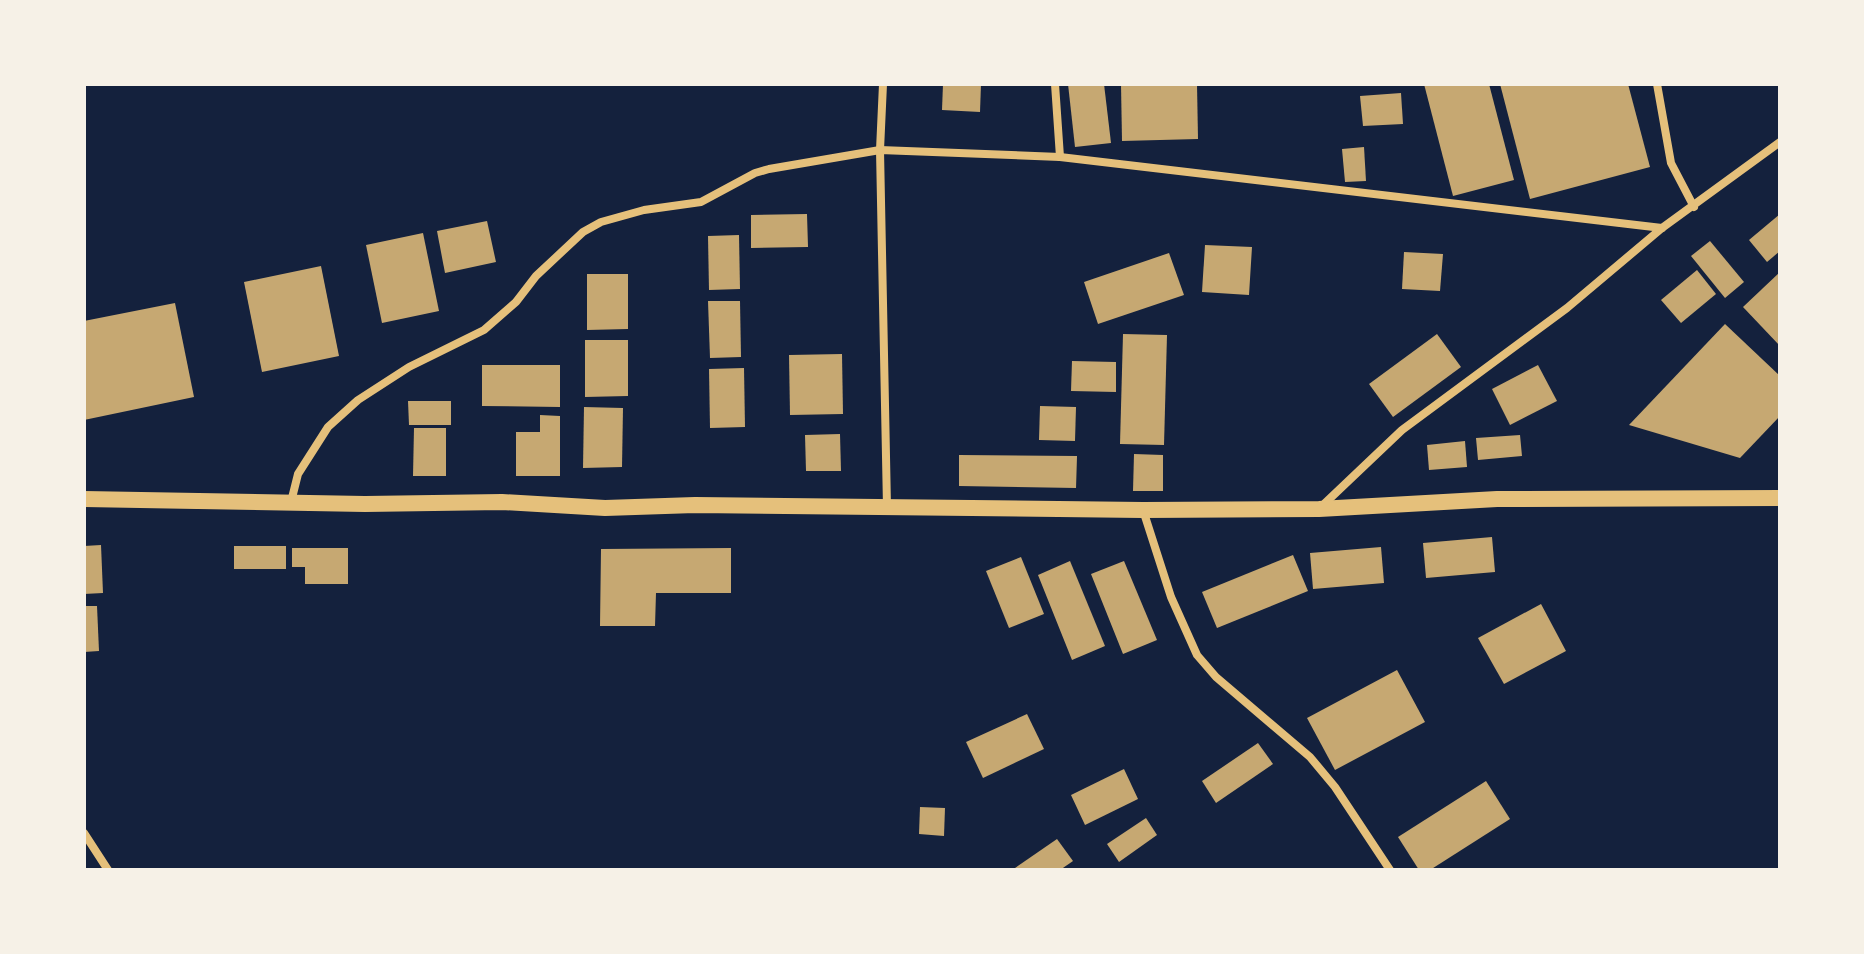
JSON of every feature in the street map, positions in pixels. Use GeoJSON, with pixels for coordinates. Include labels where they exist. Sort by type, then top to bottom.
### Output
{"type":"FeatureCollection","features":[{"type":"Feature","properties":{"kind":"main road"},"geometry":{"type":"LineString","coordinates":[[84,499],[291,503],[502,502],[605,508],[695,505],[1143,510],[1319,509],[1497,499],[1780,498]]}},
{"type":"Feature","properties":{"kind":"street"},"geometry":{"type":"LineString","coordinates":[[883,84],[880,150],[887,507]]}},
{"type":"Feature","properties":{"kind":"street"},"geometry":{"type":"LineString","coordinates":[[1055,84],[1060,157]]}},
{"type":"Feature","properties":{"kind":"street"},"geometry":{"type":"LineString","coordinates":[[1657,84],[1671,163],[1694,207]]}},
{"type":"Feature","properties":{"kind":"street"},"geometry":{"type":"LineString","coordinates":[[1319,509],[1402,430],[1567,308],[1662,228],[1780,142]]}},
{"type":"Feature","properties":{"kind":"street"},"geometry":{"type":"LineString","coordinates":[[291,503],[298,474],[328,427],[358,400],[409,367],[484,330],[516,302],[536,276],[583,232],[601,222],[644,210],[701,202],[755,173],[880,150],[1060,157],[1662,228]]}},
{"type":"Feature","properties":{"kind":"street"},"geometry":{"type":"LineString","coordinates":[[1143,510],[1171,597],[1197,655],[1216,677],[1310,757],[1335,787],[1390,870]]}},
{"type":"Feature","properties":{"kind":"street"},"geometry":{"type":"LineString","coordinates":[[84,833],[108,870]]}},
{"type":"Feature","properties":{"kind":"building"},"geometry":{"type":"Polygon","coordinates":[[[943,84],[981,84],[980,112],[942,110],[943,84]]]}},
{"type":"Feature","properties":{"kind":"building"},"geometry":{"type":"Polygon","coordinates":[[[1068,84],[1104,84],[1111,143],[1075,147],[1068,84]]]}},
{"type":"Feature","properties":{"kind":"building"},"geometry":{"type":"Polygon","coordinates":[[[1121,84],[1197,84],[1198,139],[1122,141],[1121,84]]]}},
{"type":"Feature","properties":{"kind":"building"},"geometry":{"type":"Polygon","coordinates":[[[1424,84],[1489,84],[1514,180],[1453,196],[1424,84]]]}},
{"type":"Feature","properties":{"kind":"building"},"geometry":{"type":"Polygon","coordinates":[[[1500,84],[1628,84],[1650,167],[1530,199],[1500,84]]]}},
{"type":"Feature","properties":{"kind":"building"},"geometry":{"type":"Polygon","coordinates":[[[1401,93],[1403,124],[1363,126],[1360,96],[1401,93]]]}},
{"type":"Feature","properties":{"kind":"building"},"geometry":{"type":"Polygon","coordinates":[[[1364,147],[1366,181],[1345,182],[1342,149],[1364,147]]]}},
{"type":"Feature","properties":{"kind":"building"},"geometry":{"type":"Polygon","coordinates":[[[807,214],[808,247],[751,248],[751,215],[807,214]]]}},
{"type":"Feature","properties":{"kind":"building"},"geometry":{"type":"Polygon","coordinates":[[[1780,214],[1780,251],[1767,262],[1749,240],[1780,214]]]}},
{"type":"Feature","properties":{"kind":"building"},"geometry":{"type":"Polygon","coordinates":[[[487,221],[496,262],[445,273],[437,231],[487,221]]]}},
{"type":"Feature","properties":{"kind":"building"},"geometry":{"type":"Polygon","coordinates":[[[423,233],[439,311],[382,323],[366,245],[423,233]]]}},
{"type":"Feature","properties":{"kind":"building"},"geometry":{"type":"Polygon","coordinates":[[[739,235],[740,289],[709,290],[708,236],[739,235]]]}},
{"type":"Feature","properties":{"kind":"building"},"geometry":{"type":"Polygon","coordinates":[[[1710,241],[1744,282],[1725,298],[1691,256],[1710,241]]]}},
{"type":"Feature","properties":{"kind":"building"},"geometry":{"type":"Polygon","coordinates":[[[1205,245],[1252,247],[1249,295],[1202,292],[1205,245]]]}},
{"type":"Feature","properties":{"kind":"building"},"geometry":{"type":"Polygon","coordinates":[[[1404,252],[1443,254],[1440,291],[1402,289],[1404,252]]]}},
{"type":"Feature","properties":{"kind":"building"},"geometry":{"type":"Polygon","coordinates":[[[1169,253],[1184,295],[1098,324],[1084,282],[1169,253]]]}},
{"type":"Feature","properties":{"kind":"building"},"geometry":{"type":"Polygon","coordinates":[[[321,266],[339,356],[262,372],[244,282],[321,266]]]}},
{"type":"Feature","properties":{"kind":"building"},"geometry":{"type":"Polygon","coordinates":[[[1697,270],[1716,294],[1681,323],[1661,300],[1697,270]]]}},
{"type":"Feature","properties":{"kind":"building"},"geometry":{"type":"Polygon","coordinates":[[[1780,272],[1780,346],[1743,307],[1780,272]]]}},
{"type":"Feature","properties":{"kind":"building"},"geometry":{"type":"Polygon","coordinates":[[[587,274],[628,274],[628,329],[587,330],[587,274]]]}},
{"type":"Feature","properties":{"kind":"building"},"geometry":{"type":"Polygon","coordinates":[[[708,301],[740,301],[741,357],[710,358],[708,301]]]}},
{"type":"Feature","properties":{"kind":"building"},"geometry":{"type":"Polygon","coordinates":[[[175,303],[194,397],[84,420],[84,321],[175,303]]]}},
{"type":"Feature","properties":{"kind":"building"},"geometry":{"type":"Polygon","coordinates":[[[1725,324],[1780,376],[1780,416],[1740,458],[1629,425],[1725,324]]]}},
{"type":"Feature","properties":{"kind":"building"},"geometry":{"type":"Polygon","coordinates":[[[1123,334],[1167,335],[1164,445],[1120,444],[1123,334]]]}},
{"type":"Feature","properties":{"kind":"building"},"geometry":{"type":"Polygon","coordinates":[[[1437,334],[1461,367],[1393,417],[1369,384],[1437,334]]]}},
{"type":"Feature","properties":{"kind":"building"},"geometry":{"type":"Polygon","coordinates":[[[585,340],[628,340],[628,396],[585,397],[585,340]]]}},
{"type":"Feature","properties":{"kind":"building"},"geometry":{"type":"Polygon","coordinates":[[[842,354],[843,414],[790,415],[789,355],[842,354]]]}},
{"type":"Feature","properties":{"kind":"building"},"geometry":{"type":"Polygon","coordinates":[[[1072,361],[1116,362],[1116,392],[1071,391],[1072,361]]]}},
{"type":"Feature","properties":{"kind":"building"},"geometry":{"type":"Polygon","coordinates":[[[482,365],[560,365],[560,407],[482,406],[482,365]]]}},
{"type":"Feature","properties":{"kind":"building"},"geometry":{"type":"Polygon","coordinates":[[[1538,365],[1557,401],[1510,425],[1492,389],[1538,365]]]}},
{"type":"Feature","properties":{"kind":"building"},"geometry":{"type":"Polygon","coordinates":[[[744,368],[745,427],[710,428],[709,369],[744,368]]]}},
{"type":"Feature","properties":{"kind":"building"},"geometry":{"type":"Polygon","coordinates":[[[408,401],[451,401],[451,425],[409,425],[408,401]]]}},
{"type":"Feature","properties":{"kind":"building"},"geometry":{"type":"Polygon","coordinates":[[[1040,406],[1076,407],[1075,441],[1039,440],[1040,406]]]}},
{"type":"Feature","properties":{"kind":"building"},"geometry":{"type":"Polygon","coordinates":[[[584,407],[623,408],[622,467],[583,468],[584,407]]]}},
{"type":"Feature","properties":{"kind":"building"},"geometry":{"type":"Polygon","coordinates":[[[540,415],[560,416],[560,476],[516,476],[516,432],[540,432],[540,415]]]}},
{"type":"Feature","properties":{"kind":"building"},"geometry":{"type":"Polygon","coordinates":[[[414,428],[446,428],[446,476],[413,476],[414,428]]]}},
{"type":"Feature","properties":{"kind":"building"},"geometry":{"type":"Polygon","coordinates":[[[840,434],[841,471],[806,471],[805,435],[840,434]]]}},
{"type":"Feature","properties":{"kind":"building"},"geometry":{"type":"Polygon","coordinates":[[[1520,435],[1522,456],[1478,460],[1476,438],[1520,435]]]}},
{"type":"Feature","properties":{"kind":"building"},"geometry":{"type":"Polygon","coordinates":[[[1465,441],[1467,467],[1429,470],[1427,445],[1465,441]]]}},
{"type":"Feature","properties":{"kind":"building"},"geometry":{"type":"Polygon","coordinates":[[[1134,454],[1163,455],[1163,491],[1133,491],[1134,454]]]}},
{"type":"Feature","properties":{"kind":"building"},"geometry":{"type":"Polygon","coordinates":[[[959,455],[1077,456],[1076,488],[959,486],[959,455]]]}},
{"type":"Feature","properties":{"kind":"building"},"geometry":{"type":"Polygon","coordinates":[[[1492,537],[1495,572],[1426,578],[1423,543],[1492,537]]]}},
{"type":"Feature","properties":{"kind":"building"},"geometry":{"type":"Polygon","coordinates":[[[101,545],[103,593],[84,594],[84,546],[101,545]]]}},
{"type":"Feature","properties":{"kind":"building"},"geometry":{"type":"Polygon","coordinates":[[[234,546],[286,546],[286,569],[234,569],[234,546]]]}},
{"type":"Feature","properties":{"kind":"building"},"geometry":{"type":"Polygon","coordinates":[[[1381,547],[1384,583],[1313,589],[1310,553],[1381,547]]]}},
{"type":"Feature","properties":{"kind":"building"},"geometry":{"type":"Polygon","coordinates":[[[292,548],[348,548],[348,584],[305,584],[305,567],[292,567],[292,548]]]}},
{"type":"Feature","properties":{"kind":"building"},"geometry":{"type":"Polygon","coordinates":[[[731,548],[731,593],[656,593],[655,626],[600,626],[601,549],[731,548]]]}},
{"type":"Feature","properties":{"kind":"building"},"geometry":{"type":"Polygon","coordinates":[[[1293,555],[1308,591],[1217,628],[1202,592],[1293,555]]]}},
{"type":"Feature","properties":{"kind":"building"},"geometry":{"type":"Polygon","coordinates":[[[1021,557],[1044,614],[1009,628],[986,571],[1021,557]]]}},
{"type":"Feature","properties":{"kind":"building"},"geometry":{"type":"Polygon","coordinates":[[[1070,561],[1105,646],[1072,660],[1038,575],[1070,561]]]}},
{"type":"Feature","properties":{"kind":"building"},"geometry":{"type":"Polygon","coordinates":[[[1124,561],[1157,640],[1123,654],[1091,574],[1124,561]]]}},
{"type":"Feature","properties":{"kind":"building"},"geometry":{"type":"Polygon","coordinates":[[[1541,604],[1566,651],[1504,684],[1478,638],[1541,604]]]}},
{"type":"Feature","properties":{"kind":"building"},"geometry":{"type":"Polygon","coordinates":[[[84,606],[97,606],[99,651],[84,652],[84,606]]]}},
{"type":"Feature","properties":{"kind":"building"},"geometry":{"type":"Polygon","coordinates":[[[1397,670],[1425,722],[1335,770],[1307,718],[1397,670]]]}},
{"type":"Feature","properties":{"kind":"building"},"geometry":{"type":"Polygon","coordinates":[[[1027,714],[1044,749],[983,778],[966,742],[1027,714]]]}},
{"type":"Feature","properties":{"kind":"building"},"geometry":{"type":"Polygon","coordinates":[[[1258,743],[1273,764],[1216,803],[1202,781],[1258,743]]]}},
{"type":"Feature","properties":{"kind":"building"},"geometry":{"type":"Polygon","coordinates":[[[1124,769],[1138,799],[1085,825],[1071,795],[1124,769]]]}},
{"type":"Feature","properties":{"kind":"building"},"geometry":{"type":"Polygon","coordinates":[[[1486,781],[1510,819],[1430,870],[1419,870],[1398,837],[1486,781]]]}},
{"type":"Feature","properties":{"kind":"building"},"geometry":{"type":"Polygon","coordinates":[[[920,807],[945,808],[944,836],[919,834],[920,807]]]}},
{"type":"Feature","properties":{"kind":"building"},"geometry":{"type":"Polygon","coordinates":[[[1146,818],[1157,835],[1119,862],[1107,844],[1146,818]]]}},
{"type":"Feature","properties":{"kind":"building"},"geometry":{"type":"Polygon","coordinates":[[[1057,839],[1073,861],[1060,870],[1015,868],[1057,839]]]}}]}
